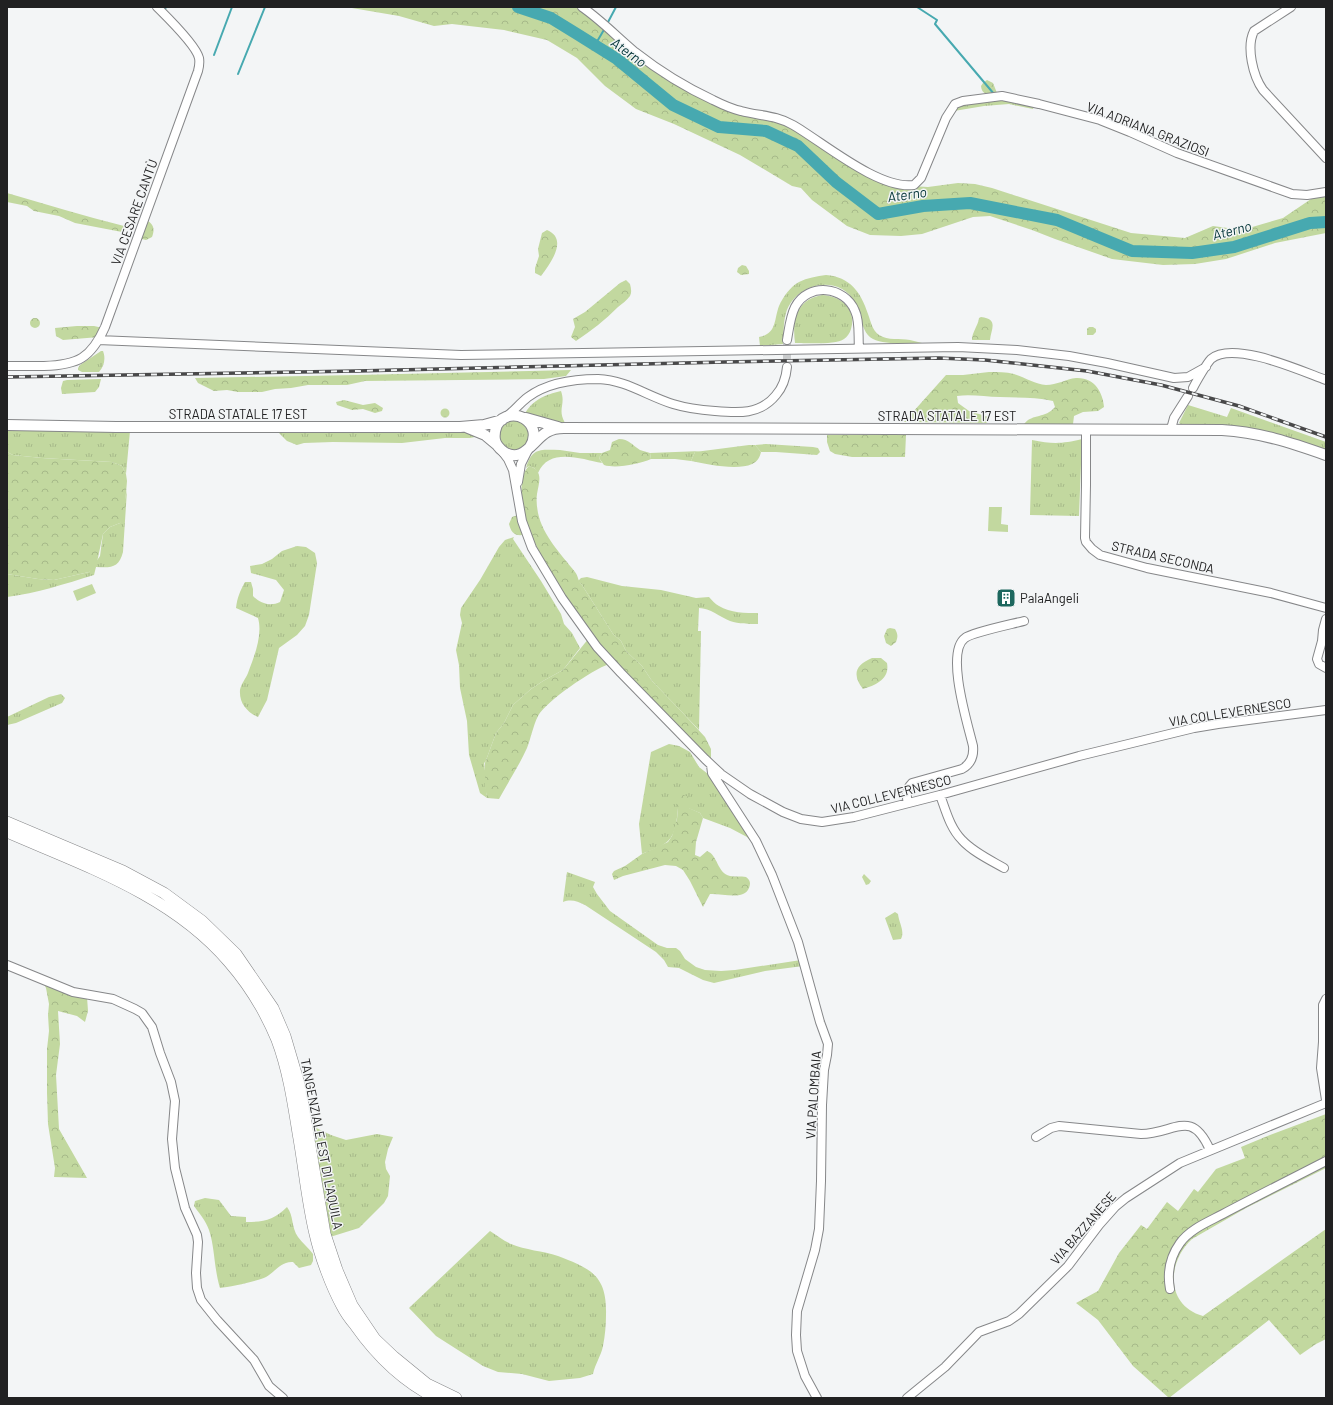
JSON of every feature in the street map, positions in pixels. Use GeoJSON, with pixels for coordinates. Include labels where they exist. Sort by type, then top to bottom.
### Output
{"type":"FeatureCollection","features":[{"type":"Feature","properties":{"kind":"highway","name":"TANGENZIALE EST DI L'AQUILA"},"geometry":{"type":"LineString","coordinates":[[7,822],[123,871],[164,893],[202,921],[236,954],[273,1008],[285,1036],[300,1087],[325,1234],[336,1270],[352,1305],[375,1339],[394,1357],[427,1384],[456,1398]]}},
{"type":"Feature","properties":{"kind":"highway","name":"TANGENZIALE EST DI L'AQUILA"},"geometry":{"type":"LineString","coordinates":[[7,832],[119,881],[161,903],[199,931],[229,961],[253,993],[265,1014],[277,1041],[290,1087],[315,1235],[327,1271],[342,1306],[367,1342],[387,1364],[419,1390],[436,1398]]}},
{"type":"Feature","properties":{"kind":"main road"},"geometry":{"type":"LineString","coordinates":[[512,416],[523,417],[531,425],[534,431],[534,441],[529,449],[522,454],[509,454],[500,449],[495,440],[495,430],[504,418],[512,416]]}},
{"type":"Feature","properties":{"kind":"main road","name":"STRADA STATALE 17 EST"},"geometry":{"type":"LineString","coordinates":[[523,417],[542,424],[564,428]]}},
{"type":"Feature","properties":{"kind":"main road","name":"STRADA STATALE 17 EST"},"geometry":{"type":"LineString","coordinates":[[10,426],[460,427],[484,425],[504,418]]}},
{"type":"Feature","properties":{"kind":"main road","name":"STRADA STATALE 17 EST"},"geometry":{"type":"LineString","coordinates":[[460,427],[481,433],[500,449]]}},
{"type":"Feature","properties":{"kind":"main road","name":"STRADA STATALE 17 EST"},"geometry":{"type":"LineString","coordinates":[[529,449],[548,431],[564,428],[1222,430],[1255,434],[1289,442],[1326,455]]}},
{"type":"Feature","properties":{"kind":"street","name":"VIA CESARE CANTÙ"},"geometry":{"type":"LineString","coordinates":[[7,366],[53,366],[69,364],[87,354],[98,340],[105,327],[198,71],[199,64],[197,53],[177,28],[157,7]]}},
{"type":"Feature","properties":{"kind":"street","name":"VIA ADRIANA GRAZIOSI"},"geometry":{"type":"LineString","coordinates":[[582,7],[640,56],[692,89],[713,100],[740,111],[768,116],[792,124],[845,159],[885,181],[900,185],[914,185],[918,182],[946,118],[955,104],[963,101],[1002,96],[1100,120],[1177,153],[1292,194],[1308,195],[1326,192]]}},
{"type":"Feature","properties":{"kind":"street"},"geometry":{"type":"LineString","coordinates":[[1291,7],[1254,31],[1251,42],[1254,70],[1257,81],[1263,90],[1326,158]]}},
{"type":"Feature","properties":{"kind":"street"},"geometry":{"type":"LineString","coordinates":[[787,340],[793,313],[799,302],[806,295],[813,292],[829,290],[844,296],[854,308],[858,323],[859,348]]}},
{"type":"Feature","properties":{"kind":"street"},"geometry":{"type":"LineString","coordinates":[[98,340],[461,355],[958,347],[1035,351],[1107,363],[1171,378],[1188,377],[1194,373],[1203,361],[1208,363]]}},
{"type":"Feature","properties":{"kind":"street"},"geometry":{"type":"LineString","coordinates":[[1193,388],[1208,363],[1223,353],[1242,353],[1270,360],[1326,380]]}},
{"type":"Feature","properties":{"kind":"street"},"geometry":{"type":"LineString","coordinates":[[504,418],[538,390],[567,382],[597,379],[623,383],[660,400],[687,408],[746,412],[759,409],[773,399],[784,382],[787,367]]}},
{"type":"Feature","properties":{"kind":"street"},"geometry":{"type":"LineString","coordinates":[[1171,430],[1174,418],[1188,396]]}},
{"type":"Feature","properties":{"kind":"street"},"geometry":{"type":"LineString","coordinates":[[523,417],[520,415],[520,411],[524,400]]}},
{"type":"Feature","properties":{"kind":"street","name":"STRADA SECONDA"},"geometry":{"type":"LineString","coordinates":[[1086,429],[1084,537],[1086,542],[1096,553],[1148,568],[1276,594],[1326,608]]}},
{"type":"Feature","properties":{"kind":"street","name":"VIA COLLEVERNESCO"},"geometry":{"type":"LineString","coordinates":[[500,449],[511,465],[518,495],[521,518],[529,542],[545,571],[574,616],[597,647],[711,765],[729,781],[788,814],[808,821],[822,822],[840,820],[940,795],[1072,758],[1180,732],[1218,724],[1326,710]]}},
{"type":"Feature","properties":{"kind":"street","name":"VIA COLLEVERNESCO"},"geometry":{"type":"LineString","coordinates":[[518,495],[521,464],[529,449]]}},
{"type":"Feature","properties":{"kind":"street"},"geometry":{"type":"LineString","coordinates":[[1326,619],[1317,659],[1319,664],[1326,668]]}},
{"type":"Feature","properties":{"kind":"street"},"geometry":{"type":"LineString","coordinates":[[908,803],[907,792],[912,784],[962,769],[972,759],[973,746],[957,669],[957,654],[961,642],[970,635],[1024,621]]}},
{"type":"Feature","properties":{"kind":"street","name":"VIA PALOMBAIA"},"geometry":{"type":"LineString","coordinates":[[711,765],[710,769],[712,774],[759,847],[778,889],[798,942],[820,1022],[828,1044],[828,1055],[824,1070],[822,1105],[819,1229],[815,1250],[797,1311],[796,1335],[797,1351],[805,1376],[817,1398]]}},
{"type":"Feature","properties":{"kind":"street"},"geometry":{"type":"LineString","coordinates":[[940,795],[950,820],[960,838],[968,845],[1004,868]]}},
{"type":"Feature","properties":{"kind":"street"},"geometry":{"type":"LineString","coordinates":[[7,964],[73,992],[113,999],[130,1006],[142,1013],[152,1027],[171,1082],[175,1101],[172,1139],[175,1168],[185,1208],[197,1235],[196,1273],[197,1288],[201,1300],[217,1320],[254,1360],[269,1386],[283,1398]]}},
{"type":"Feature","properties":{"kind":"street"},"geometry":{"type":"LineString","coordinates":[[1326,999],[1323,1003],[1323,1042],[1321,1063],[1326,1100]]}},
{"type":"Feature","properties":{"kind":"street","name":"VIA BAZZANESE"},"geometry":{"type":"LineString","coordinates":[[907,1398],[945,1367],[979,1332],[1010,1320],[1019,1314],[1068,1266],[1099,1225],[1124,1199],[1175,1166],[1210,1150],[1326,1104]]}},
{"type":"Feature","properties":{"kind":"street"},"geometry":{"type":"LineString","coordinates":[[1036,1137],[1056,1126],[1154,1134],[1174,1126],[1184,1125],[1199,1131],[1204,1137],[1210,1150]]}},
{"type":"Feature","properties":{"kind":"street"},"geometry":{"type":"LineString","coordinates":[[1170,1289],[1169,1273],[1171,1260],[1177,1247],[1189,1234],[1245,1202],[1326,1161]]}},
{"type":"Feature","properties":{"kind":"green space"},"geometry":{"type":"Polygon","coordinates":[[[346,7],[588,7],[648,58],[692,86],[713,97],[739,107],[778,115],[845,156],[884,177],[911,186],[928,187],[958,183],[975,184],[992,188],[1131,233],[1185,238],[1213,226],[1242,230],[1283,218],[1314,197],[1326,193],[1326,233],[1275,243],[1226,259],[1195,264],[1163,265],[1112,259],[990,216],[973,217],[922,234],[901,236],[870,235],[847,226],[812,200],[801,188],[792,186],[740,155],[674,124],[636,109],[605,86],[577,58],[547,40],[504,30],[452,24],[434,26],[399,16],[346,7]]]}},
{"type":"Feature","properties":{"kind":"green space"},"geometry":{"type":"Polygon","coordinates":[[[987,80],[993,83],[997,93],[987,94],[983,92],[981,86],[987,80]]]}},
{"type":"Feature","properties":{"kind":"green space"},"geometry":{"type":"Polygon","coordinates":[[[1006,99],[1034,106],[1033,109],[1009,104],[984,106],[948,112],[952,106],[1006,99]]]}},
{"type":"Feature","properties":{"kind":"green space"},"geometry":{"type":"Polygon","coordinates":[[[7,193],[124,226],[126,230],[122,232],[75,223],[59,216],[34,211],[27,206],[7,202],[7,193]]]}},
{"type":"Feature","properties":{"kind":"green space"},"geometry":{"type":"Polygon","coordinates":[[[146,220],[151,223],[154,229],[152,237],[146,240],[138,238],[146,220]]]}},
{"type":"Feature","properties":{"kind":"green space"},"geometry":{"type":"Polygon","coordinates":[[[547,230],[557,239],[557,245],[553,259],[541,276],[535,273],[535,268],[539,256],[538,249],[542,233],[547,230]]]}},
{"type":"Feature","properties":{"kind":"green space"},"geometry":{"type":"Polygon","coordinates":[[[742,265],[746,266],[749,274],[741,275],[737,272],[738,268],[742,265]]]}},
{"type":"Feature","properties":{"kind":"green space"},"geometry":{"type":"Polygon","coordinates":[[[826,275],[842,279],[853,287],[862,299],[873,328],[879,335],[886,338],[906,339],[922,343],[890,343],[873,339],[864,330],[857,308],[849,294],[834,286],[825,285],[809,288],[801,292],[790,305],[785,317],[783,344],[760,346],[759,337],[769,333],[772,329],[779,306],[790,289],[796,284],[812,277],[826,275]]]}},
{"type":"Feature","properties":{"kind":"green space"},"geometry":{"type":"Polygon","coordinates":[[[626,280],[630,284],[630,296],[598,325],[576,341],[571,337],[575,327],[573,319],[585,312],[620,283],[626,280]]]}},
{"type":"Feature","properties":{"kind":"green space"},"geometry":{"type":"Polygon","coordinates":[[[822,295],[835,298],[846,305],[852,315],[851,329],[849,333],[844,339],[835,342],[795,343],[795,319],[801,306],[806,301],[822,295]]]}},
{"type":"Feature","properties":{"kind":"green space"},"geometry":{"type":"Polygon","coordinates":[[[33,318],[37,318],[39,319],[39,327],[33,328],[30,325],[30,321],[33,318]]]}},
{"type":"Feature","properties":{"kind":"green space"},"geometry":{"type":"Polygon","coordinates":[[[979,318],[987,318],[992,322],[993,325],[990,340],[972,340],[979,318]]]}},
{"type":"Feature","properties":{"kind":"green space"},"geometry":{"type":"Polygon","coordinates":[[[94,326],[103,328],[99,337],[63,340],[56,336],[55,328],[94,326]]]}},
{"type":"Feature","properties":{"kind":"green space"},"geometry":{"type":"Polygon","coordinates":[[[1089,327],[1096,329],[1096,332],[1093,335],[1087,335],[1087,329],[1089,327]]]}},
{"type":"Feature","properties":{"kind":"green space"},"geometry":{"type":"Polygon","coordinates":[[[103,351],[104,354],[104,360],[99,372],[82,372],[78,370],[80,365],[103,351]]]}},
{"type":"Feature","properties":{"kind":"green space"},"geometry":{"type":"Polygon","coordinates":[[[571,370],[566,376],[544,379],[365,381],[347,385],[308,385],[262,392],[238,392],[227,390],[214,391],[198,383],[195,378],[357,375],[571,370]]]}},
{"type":"Feature","properties":{"kind":"green space"},"geometry":{"type":"Polygon","coordinates":[[[1005,372],[1014,374],[1046,385],[1082,378],[1088,380],[1096,386],[1102,396],[1104,407],[1098,411],[1083,412],[1074,416],[1073,424],[1024,424],[1031,418],[1051,411],[1055,407],[1053,401],[1034,398],[963,395],[957,396],[958,403],[969,411],[989,417],[987,423],[904,422],[946,375],[1005,372]]]}},
{"type":"Feature","properties":{"kind":"green space"},"geometry":{"type":"Polygon","coordinates":[[[101,379],[99,387],[95,392],[62,394],[61,388],[63,381],[101,379]]]}},
{"type":"Feature","properties":{"kind":"green space"},"geometry":{"type":"Polygon","coordinates":[[[561,391],[563,400],[562,414],[565,423],[550,422],[524,415],[535,401],[561,391]]]}},
{"type":"Feature","properties":{"kind":"green space"},"geometry":{"type":"Polygon","coordinates":[[[344,400],[363,405],[375,403],[383,408],[382,411],[375,413],[363,409],[352,410],[337,405],[336,402],[344,400]]]}},
{"type":"Feature","properties":{"kind":"green space"},"geometry":{"type":"Polygon","coordinates":[[[1188,405],[1227,417],[1231,408],[1326,442],[1326,453],[1288,439],[1185,427],[1179,423],[1188,405]]]}},
{"type":"Feature","properties":{"kind":"green space"},"geometry":{"type":"Polygon","coordinates":[[[443,409],[447,409],[449,413],[447,417],[443,417],[441,415],[441,411],[443,409]]]}},
{"type":"Feature","properties":{"kind":"green space"},"geometry":{"type":"Polygon","coordinates":[[[514,420],[525,424],[529,435],[525,446],[514,450],[503,446],[499,435],[503,424],[514,420]]]}},
{"type":"Feature","properties":{"kind":"green space"},"geometry":{"type":"Polygon","coordinates":[[[7,431],[130,431],[126,474],[122,466],[112,462],[42,458],[13,455],[7,452],[7,431]]]}},
{"type":"Feature","properties":{"kind":"green space"},"geometry":{"type":"Polygon","coordinates":[[[277,431],[453,431],[480,436],[402,443],[333,442],[304,443],[297,445],[287,441],[277,431]]]}},
{"type":"Feature","properties":{"kind":"green space"},"geometry":{"type":"Polygon","coordinates":[[[827,435],[906,435],[905,457],[852,457],[835,454],[830,451],[827,442],[827,435]]]}},
{"type":"Feature","properties":{"kind":"green space"},"geometry":{"type":"Polygon","coordinates":[[[619,439],[628,441],[640,450],[650,453],[651,459],[628,465],[604,465],[599,458],[602,453],[610,450],[612,442],[619,439]]]}},
{"type":"Feature","properties":{"kind":"green space"},"geometry":{"type":"Polygon","coordinates":[[[1082,439],[1079,516],[1030,515],[1032,440],[1057,443],[1082,439]]]}},
{"type":"Feature","properties":{"kind":"green space"},"geometry":{"type":"Polygon","coordinates":[[[766,444],[813,447],[818,448],[820,452],[817,455],[761,452],[755,445],[766,444]]]}},
{"type":"Feature","properties":{"kind":"green space"},"geometry":{"type":"Polygon","coordinates":[[[755,445],[761,452],[755,462],[746,466],[730,467],[691,461],[695,452],[755,445]]]}},
{"type":"Feature","properties":{"kind":"green space"},"geometry":{"type":"Polygon","coordinates":[[[542,450],[560,450],[580,453],[602,453],[599,458],[602,463],[575,458],[558,457],[543,465],[538,473],[534,468],[529,466],[526,468],[528,461],[534,453],[542,450]]]}},
{"type":"Feature","properties":{"kind":"green space"},"geometry":{"type":"Polygon","coordinates":[[[701,451],[695,452],[691,461],[651,459],[650,453],[701,451]]]}},
{"type":"Feature","properties":{"kind":"green space"},"geometry":{"type":"Polygon","coordinates":[[[7,452],[13,455],[42,458],[112,462],[122,466],[126,474],[127,481],[124,517],[120,523],[110,527],[103,534],[96,567],[89,572],[54,580],[7,574],[7,452]]]}},
{"type":"Feature","properties":{"kind":"green space"},"geometry":{"type":"Polygon","coordinates":[[[529,466],[534,468],[539,474],[537,508],[540,521],[548,537],[576,574],[579,582],[613,634],[621,641],[626,651],[642,666],[652,681],[705,737],[711,749],[711,760],[650,700],[606,653],[574,610],[560,588],[537,548],[526,520],[522,498],[522,486],[524,473],[529,466]]]}},
{"type":"Feature","properties":{"kind":"green space"},"geometry":{"type":"Polygon","coordinates":[[[127,490],[123,552],[117,564],[110,567],[96,567],[94,575],[72,582],[40,591],[7,597],[7,574],[54,580],[89,572],[100,556],[103,534],[110,527],[120,523],[127,490]]]}},
{"type":"Feature","properties":{"kind":"green space"},"geometry":{"type":"Polygon","coordinates":[[[989,507],[1002,507],[1001,524],[1008,525],[1008,532],[988,531],[989,507]]]}},
{"type":"Feature","properties":{"kind":"green space"},"geometry":{"type":"Polygon","coordinates":[[[518,515],[523,535],[513,533],[509,524],[512,517],[518,515]]]}},
{"type":"Feature","properties":{"kind":"green space"},"geometry":{"type":"Polygon","coordinates":[[[514,537],[513,539],[541,581],[561,614],[564,624],[572,633],[580,648],[563,670],[531,689],[513,705],[504,723],[496,733],[485,763],[484,762],[487,798],[480,793],[469,755],[467,721],[460,688],[459,665],[456,650],[462,623],[460,615],[461,608],[480,580],[499,547],[505,540],[514,537]]]}},
{"type":"Feature","properties":{"kind":"green space"},"geometry":{"type":"Polygon","coordinates":[[[297,546],[306,547],[315,553],[317,563],[309,615],[305,626],[297,635],[279,648],[267,700],[258,717],[247,710],[242,703],[240,690],[248,673],[259,639],[258,618],[236,608],[237,601],[245,582],[251,582],[253,596],[259,601],[265,604],[280,602],[284,590],[276,580],[251,573],[250,566],[262,564],[272,559],[282,551],[297,546]]]}},
{"type":"Feature","properties":{"kind":"green space"},"geometry":{"type":"Polygon","coordinates":[[[587,577],[622,586],[661,590],[696,598],[709,597],[715,603],[728,610],[758,613],[758,624],[744,624],[730,621],[711,611],[699,608],[698,631],[701,631],[699,730],[652,681],[642,666],[626,651],[621,641],[613,634],[578,581],[581,578],[587,577]]]}},
{"type":"Feature","properties":{"kind":"green space"},"geometry":{"type":"Polygon","coordinates":[[[92,584],[96,593],[77,601],[73,591],[92,584]]]}},
{"type":"Feature","properties":{"kind":"green space"},"geometry":{"type":"Polygon","coordinates":[[[887,629],[895,629],[897,632],[896,642],[891,646],[886,643],[884,636],[887,629]]]}},
{"type":"Feature","properties":{"kind":"green space"},"geometry":{"type":"Polygon","coordinates":[[[589,638],[609,664],[601,667],[550,702],[538,716],[524,755],[499,799],[487,798],[485,786],[485,763],[496,733],[504,723],[513,705],[531,689],[563,670],[589,638]]]}},
{"type":"Feature","properties":{"kind":"green space"},"geometry":{"type":"Polygon","coordinates":[[[872,658],[881,658],[887,663],[886,673],[881,680],[873,686],[863,689],[857,679],[857,671],[862,664],[872,658]]]}},
{"type":"Feature","properties":{"kind":"green space"},"geometry":{"type":"Polygon","coordinates":[[[61,694],[65,698],[62,703],[16,723],[7,725],[7,717],[49,697],[61,694]]]}},
{"type":"Feature","properties":{"kind":"green space"},"geometry":{"type":"Polygon","coordinates":[[[669,744],[679,746],[690,752],[699,767],[708,774],[755,846],[747,837],[730,828],[703,818],[700,813],[688,808],[678,808],[676,826],[671,838],[663,845],[642,854],[639,824],[651,752],[669,744]]]}},
{"type":"Feature","properties":{"kind":"green space"},"geometry":{"type":"Polygon","coordinates":[[[680,794],[687,796],[690,800],[689,808],[700,813],[703,818],[696,842],[695,855],[700,857],[707,851],[711,853],[722,871],[726,874],[730,876],[746,877],[750,883],[746,892],[732,896],[710,894],[703,907],[683,870],[676,866],[665,865],[623,876],[614,880],[612,874],[614,871],[625,866],[642,854],[668,842],[672,836],[677,819],[678,808],[676,796],[680,794]]]}},
{"type":"Feature","properties":{"kind":"green space"},"geometry":{"type":"Polygon","coordinates":[[[567,872],[595,882],[593,887],[610,911],[658,945],[667,948],[676,948],[685,959],[696,967],[705,970],[721,971],[801,960],[803,966],[765,971],[714,983],[703,980],[679,968],[668,967],[664,960],[656,952],[585,905],[574,901],[563,902],[567,872]]]}},
{"type":"Feature","properties":{"kind":"green space"},"geometry":{"type":"Polygon","coordinates":[[[864,874],[871,881],[866,885],[862,877],[864,874]]]}},
{"type":"Feature","properties":{"kind":"green space"},"geometry":{"type":"Polygon","coordinates":[[[895,912],[898,914],[902,936],[901,939],[893,940],[885,918],[895,912]]]}},
{"type":"Feature","properties":{"kind":"green space"},"geometry":{"type":"Polygon","coordinates":[[[43,982],[87,997],[88,1011],[85,1022],[77,1016],[58,1011],[60,1044],[56,1075],[59,1129],[87,1178],[54,1177],[55,1168],[48,1124],[47,1093],[49,1004],[46,988],[43,982]]]}},
{"type":"Feature","properties":{"kind":"green space"},"geometry":{"type":"Polygon","coordinates":[[[1326,1114],[1326,1168],[1246,1208],[1192,1239],[1184,1248],[1178,1259],[1174,1271],[1174,1282],[1176,1293],[1182,1303],[1191,1310],[1203,1316],[1326,1229],[1326,1339],[1300,1355],[1269,1320],[1169,1398],[1133,1366],[1098,1320],[1076,1303],[1098,1291],[1119,1253],[1141,1225],[1147,1229],[1167,1202],[1178,1211],[1194,1189],[1198,1192],[1216,1169],[1245,1158],[1241,1147],[1326,1114]]]}},
{"type":"Feature","properties":{"kind":"green space"},"geometry":{"type":"Polygon","coordinates":[[[310,1125],[346,1140],[377,1134],[393,1137],[385,1162],[386,1169],[390,1176],[388,1196],[384,1203],[359,1228],[330,1237],[310,1125]]]}},
{"type":"Feature","properties":{"kind":"green space"},"geometry":{"type":"Polygon","coordinates":[[[205,1198],[219,1200],[231,1216],[246,1217],[246,1222],[268,1219],[278,1215],[287,1207],[291,1214],[296,1233],[313,1254],[313,1261],[311,1265],[299,1268],[293,1262],[285,1263],[262,1279],[220,1288],[209,1230],[194,1206],[195,1201],[205,1198]]]}},
{"type":"Feature","properties":{"kind":"green space"},"geometry":{"type":"Polygon","coordinates":[[[490,1231],[511,1244],[558,1256],[580,1265],[595,1276],[604,1291],[606,1302],[606,1327],[602,1350],[593,1374],[580,1378],[549,1381],[522,1374],[498,1372],[483,1366],[436,1336],[409,1308],[490,1231]]]}},
{"type":"Feature","properties":{"kind":"waterway"},"geometry":{"type":"LineString","coordinates":[[214,55],[232,7]]}},
{"type":"Feature","properties":{"kind":"waterway"},"geometry":{"type":"LineString","coordinates":[[238,74],[265,7]]}},
{"type":"Feature","properties":{"kind":"waterway","name":"Aterno"},"geometry":{"type":"LineString","coordinates":[[518,7],[551,18],[617,59],[673,105],[719,127],[766,131],[798,146],[836,182],[878,214],[923,206],[970,203],[1057,220],[1132,251],[1192,253],[1234,247],[1310,223],[1326,222]]}},
{"type":"Feature","properties":{"kind":"waterway"},"geometry":{"type":"LineString","coordinates":[[607,24],[616,7]]}},
{"type":"Feature","properties":{"kind":"waterway"},"geometry":{"type":"LineString","coordinates":[[917,7],[937,20],[935,24],[994,94]]}},
{"type":"Feature","properties":{"kind":"waterway"},"geometry":{"type":"LineString","coordinates":[[595,45],[605,28]]}},
{"type":"Feature","properties":{"kind":"tunnel"},"geometry":{"type":"LineString","coordinates":[[787,340],[787,367]]}},
{"type":"Feature","properties":{"kind":"railway"},"geometry":{"type":"LineString","coordinates":[[7,377],[939,358],[985,360],[1087,371],[1161,385],[1239,406],[1326,437]]}},
{"type":"Feature","properties":{"kind":"place","name":"PalaAngeli"},"geometry":{"type":"Point","coordinates":[1006,598]}}]}
